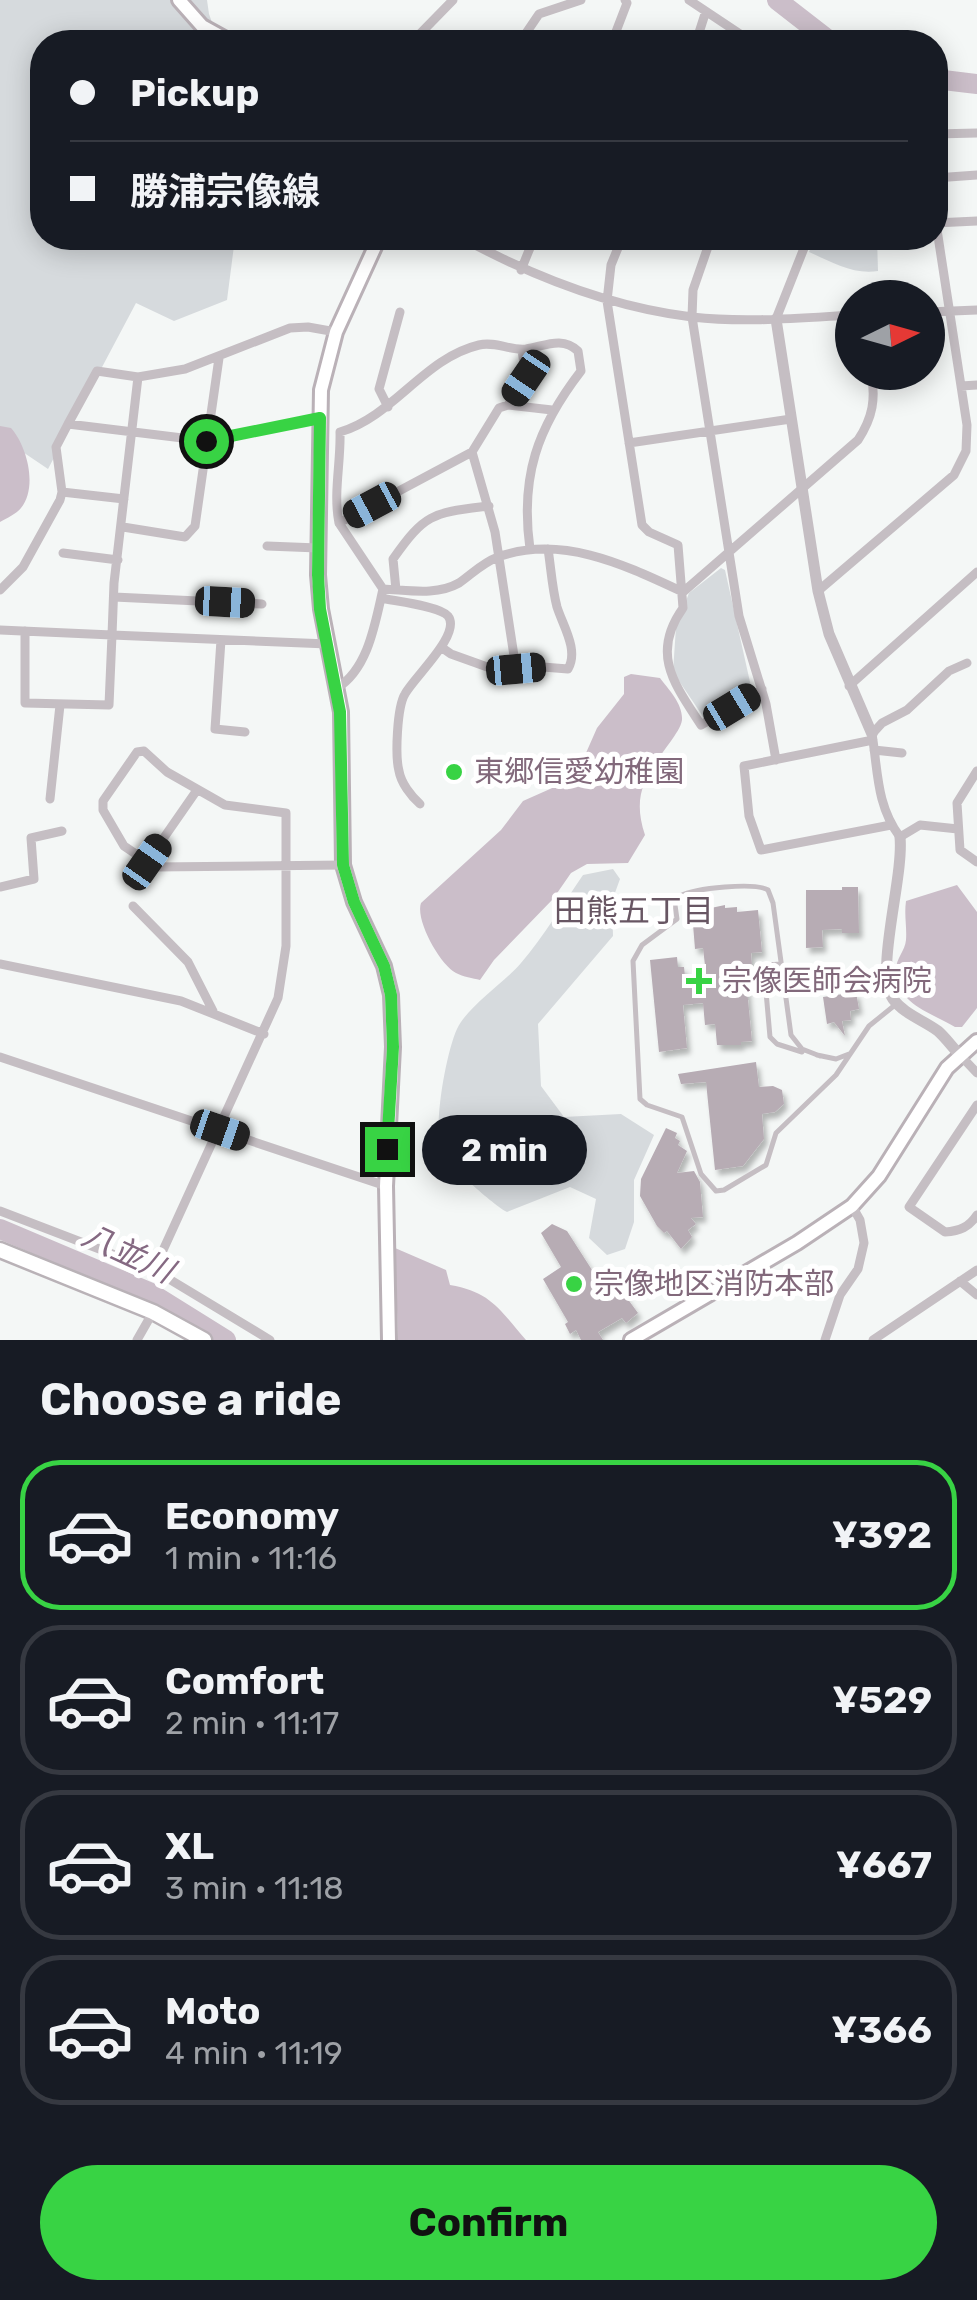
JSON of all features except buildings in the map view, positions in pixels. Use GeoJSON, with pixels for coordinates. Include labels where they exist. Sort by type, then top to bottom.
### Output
{"type":"FeatureCollection","features":[{"type":"Feature","properties":{"kind":"main road"},"geometry":{"type":"LineString","coordinates":[[179,0],[209,30]]}},
{"type":"Feature","properties":{"kind":"main road"},"geometry":{"type":"LineString","coordinates":[[374,250],[336,332],[324,374],[318,548],[320,609],[338,688],[342,738],[343,865],[354,902],[384,966],[391,995],[393,1047],[386,1186],[389,1340]]}},
{"type":"Feature","properties":{"kind":"main road"},"geometry":{"type":"LineString","coordinates":[[632,1340],[810,1236],[852,1206],[879,1176],[931,1090],[959,1054],[977,1042]]}},
{"type":"Feature","properties":{"kind":"main road"},"geometry":{"type":"LineString","coordinates":[[0,1250],[154,1312],[204,1340]]}},
{"type":"Feature","properties":{"kind":"street"},"geometry":{"type":"LineString","coordinates":[[424,30],[453,0]]}},
{"type":"Feature","properties":{"kind":"street"},"geometry":{"type":"LineString","coordinates":[[528,30],[539,14],[581,0]]}},
{"type":"Feature","properties":{"kind":"street"},"geometry":{"type":"LineString","coordinates":[[617,30],[625,0]]}},
{"type":"Feature","properties":{"kind":"street"},"geometry":{"type":"LineString","coordinates":[[689,0],[705,14],[713,13],[736,30]]}},
{"type":"Feature","properties":{"kind":"street"},"geometry":{"type":"LineString","coordinates":[[700,30],[705,14]]}},
{"type":"Feature","properties":{"kind":"street"},"geometry":{"type":"LineString","coordinates":[[948,134],[977,133]]}},
{"type":"Feature","properties":{"kind":"street"},"geometry":{"type":"LineString","coordinates":[[948,177],[977,175]]}},
{"type":"Feature","properties":{"kind":"street"},"geometry":{"type":"LineString","coordinates":[[948,222],[977,221]]}},
{"type":"Feature","properties":{"kind":"street"},"geometry":{"type":"LineString","coordinates":[[484,250],[521,270],[608,300],[692,317],[835,316]]}},
{"type":"Feature","properties":{"kind":"street"},"geometry":{"type":"LineString","coordinates":[[521,270],[529,250]]}},
{"type":"Feature","properties":{"kind":"street"},"geometry":{"type":"LineString","coordinates":[[617,250],[611,265],[608,300],[642,525],[678,545],[684,608],[671,625],[668,673],[701,725],[762,689]]}},
{"type":"Feature","properties":{"kind":"street"},"geometry":{"type":"LineString","coordinates":[[707,250],[693,290],[692,317],[728,553],[776,760]]}},
{"type":"Feature","properties":{"kind":"street"},"geometry":{"type":"LineString","coordinates":[[803,250],[776,319],[818,591],[829,634],[873,741],[875,776],[891,825],[900,837],[899,877],[885,966],[889,992],[896,1004],[940,1033],[977,1073]]}},
{"type":"Feature","properties":{"kind":"street"},"geometry":{"type":"LineString","coordinates":[[818,591],[954,475],[966,451],[967,425],[940,250]]}},
{"type":"Feature","properties":{"kind":"street"},"geometry":{"type":"LineString","coordinates":[[945,311],[977,310]]}},
{"type":"Feature","properties":{"kind":"street"},"geometry":{"type":"LineString","coordinates":[[388,406],[379,389],[400,312]]}},
{"type":"Feature","properties":{"kind":"street"},"geometry":{"type":"LineString","coordinates":[[0,590],[23,566],[62,492],[56,447],[97,371],[138,377],[185,369],[290,328],[336,332]]}},
{"type":"Feature","properties":{"kind":"street"},"geometry":{"type":"LineString","coordinates":[[420,804],[398,771],[401,703],[451,633],[448,616],[440,610],[382,594],[340,522],[335,504],[341,464],[340,432],[362,426],[422,376],[482,344],[522,350],[554,342],[573,346],[578,350],[581,371],[552,410],[528,476],[526,524],[530,549]]}},
{"type":"Feature","properties":{"kind":"street"},"geometry":{"type":"LineString","coordinates":[[508,405],[526,378],[522,350]]}},
{"type":"Feature","properties":{"kind":"street"},"geometry":{"type":"LineString","coordinates":[[123,527],[185,538],[195,526],[219,358]]}},
{"type":"Feature","properties":{"kind":"street"},"geometry":{"type":"LineString","coordinates":[[25,631],[25,703],[110,705],[114,597],[138,377]]}},
{"type":"Feature","properties":{"kind":"street"},"geometry":{"type":"LineString","coordinates":[[961,386],[977,385]]}},
{"type":"Feature","properties":{"kind":"street"},"geometry":{"type":"LineString","coordinates":[[683,592],[858,440],[869,424],[874,406],[873,390]]}},
{"type":"Feature","properties":{"kind":"street"},"geometry":{"type":"LineString","coordinates":[[340,522],[472,452],[499,408],[508,405],[552,410]]}},
{"type":"Feature","properties":{"kind":"street"},"geometry":{"type":"LineString","coordinates":[[68,424],[206,441],[320,418]]}},
{"type":"Feature","properties":{"kind":"street"},"geometry":{"type":"LineString","coordinates":[[630,444],[791,419]]}},
{"type":"Feature","properties":{"kind":"street"},"geometry":{"type":"LineString","coordinates":[[966,451],[977,464]]}},
{"type":"Feature","properties":{"kind":"street"},"geometry":{"type":"LineString","coordinates":[[472,452],[489,506],[516,669]]}},
{"type":"Feature","properties":{"kind":"street"},"geometry":{"type":"LineString","coordinates":[[62,492],[124,499]]}},
{"type":"Feature","properties":{"kind":"street"},"geometry":{"type":"LineString","coordinates":[[396,590],[393,559],[415,528],[437,513],[489,506]]}},
{"type":"Feature","properties":{"kind":"street"},"geometry":{"type":"LineString","coordinates":[[267,546],[318,548]]}},
{"type":"Feature","properties":{"kind":"street"},"geometry":{"type":"LineString","coordinates":[[382,594],[396,590],[440,591],[498,558],[530,549],[581,551],[683,592]]}},
{"type":"Feature","properties":{"kind":"street"},"geometry":{"type":"LineString","coordinates":[[441,647],[504,672],[568,669],[572,661],[569,640],[556,605],[548,550]]}},
{"type":"Feature","properties":{"kind":"street"},"geometry":{"type":"LineString","coordinates":[[63,554],[118,560]]}},
{"type":"Feature","properties":{"kind":"street"},"geometry":{"type":"LineString","coordinates":[[850,686],[977,572]]}},
{"type":"Feature","properties":{"kind":"street"},"geometry":{"type":"LineString","coordinates":[[338,688],[354,678],[362,662],[382,594]]}},
{"type":"Feature","properties":{"kind":"street"},"geometry":{"type":"LineString","coordinates":[[114,597],[262,604]]}},
{"type":"Feature","properties":{"kind":"street"},"geometry":{"type":"LineString","coordinates":[[0,630],[328,644]]}},
{"type":"Feature","properties":{"kind":"street"},"geometry":{"type":"LineString","coordinates":[[221,640],[215,730],[245,732]]}},
{"type":"Feature","properties":{"kind":"street"},"geometry":{"type":"LineString","coordinates":[[873,741],[882,723],[907,710],[948,671],[967,663]]}},
{"type":"Feature","properties":{"kind":"street"},"geometry":{"type":"LineString","coordinates":[[50,798],[60,705]]}},
{"type":"Feature","properties":{"kind":"street"},"geometry":{"type":"LineString","coordinates":[[891,825],[762,850],[748,816],[744,766],[873,741],[902,753]]}},
{"type":"Feature","properties":{"kind":"street"},"geometry":{"type":"LineString","coordinates":[[154,1270],[278,998],[286,946],[284,866],[286,813],[226,805],[167,772],[144,751],[137,752],[103,801],[124,846],[155,867],[284,866],[343,865]]}},
{"type":"Feature","properties":{"kind":"street"},"geometry":{"type":"LineString","coordinates":[[977,771],[957,803],[960,850],[977,862]]}},
{"type":"Feature","properties":{"kind":"street"},"geometry":{"type":"LineString","coordinates":[[147,862],[197,790]]}},
{"type":"Feature","properties":{"kind":"street"},"geometry":{"type":"LineString","coordinates":[[900,837],[920,825],[958,829]]}},
{"type":"Feature","properties":{"kind":"street"},"geometry":{"type":"LineString","coordinates":[[0,887],[34,879],[30,838],[62,830]]}},
{"type":"Feature","properties":{"kind":"street"},"geometry":{"type":"LineString","coordinates":[[133,906],[188,962],[214,1011]]}},
{"type":"Feature","properties":{"kind":"street"},"geometry":{"type":"LineString","coordinates":[[0,964],[181,1001],[264,1034]]}},
{"type":"Feature","properties":{"kind":"street"},"geometry":{"type":"LineString","coordinates":[[0,1057],[386,1186]]}},
{"type":"Feature","properties":{"kind":"street"},"geometry":{"type":"LineString","coordinates":[[977,1105],[909,1207],[946,1232],[971,1224],[977,1215]]}},
{"type":"Feature","properties":{"kind":"street"},"geometry":{"type":"LineString","coordinates":[[825,1340],[840,1296],[858,1269],[864,1243],[860,1220],[852,1206]]}},
{"type":"Feature","properties":{"kind":"street"},"geometry":{"type":"LineString","coordinates":[[0,1211],[154,1270],[270,1340]]}},
{"type":"Feature","properties":{"kind":"street"},"geometry":{"type":"LineString","coordinates":[[873,1340],[977,1270]]}},
{"type":"Feature","properties":{"kind":"street"},"geometry":{"type":"LineString","coordinates":[[960,1281],[977,1295]]}},
{"type":"Feature","properties":{"kind":"street"},"geometry":{"type":"LineString","coordinates":[[137,1340],[154,1312]]}},
{"type":"Feature","properties":{"kind":"lane"},"geometry":{"type":"LineString","coordinates":[[854,1048],[844,1058],[829,1059],[802,1049],[791,1035],[773,903],[768,890],[758,886],[695,891],[680,896],[677,919],[642,945],[634,961],[640,1099],[682,1117],[701,1174],[716,1190],[724,1190],[766,1166],[776,1133],[836,1075],[869,1026],[896,1004]]}},
{"type":"Feature","properties":{"kind":"lane"},"geometry":{"type":"LineString","coordinates":[[781,964],[764,969],[770,1037],[776,1044],[820,1056]]}},
{"type":"Feature","properties":{"kind":"shaded area"},"geometry":{"type":"Polygon","coordinates":[[[0,0],[207,0],[215,30],[30,30],[30,250],[233,250],[227,300],[174,321],[136,303],[48,469],[5,440],[0,447],[0,0]]]}},
{"type":"Feature","properties":{"kind":"shaded area"},"geometry":{"type":"Polygon","coordinates":[[[877,250],[878,271],[851,269],[809,252],[877,250]]]}},
{"type":"Feature","properties":{"kind":"shaded area"},"geometry":{"type":"Polygon","coordinates":[[[0,426],[11,428],[17,436],[30,478],[21,508],[0,522],[0,426]]]}},
{"type":"Feature","properties":{"kind":"shaded area"},"geometry":{"type":"Polygon","coordinates":[[[721,568],[725,570],[752,691],[704,718],[673,672],[676,627],[689,593],[721,568]]]}},
{"type":"Feature","properties":{"kind":"shaded area"},"geometry":{"type":"Polygon","coordinates":[[[631,674],[660,678],[682,714],[679,728],[644,785],[640,807],[645,835],[628,863],[587,864],[571,873],[553,899],[480,980],[456,973],[430,941],[421,903],[501,830],[523,801],[559,785],[582,762],[597,728],[624,694],[624,677],[631,674]]]}},
{"type":"Feature","properties":{"kind":"shaded area"},"geometry":{"type":"Polygon","coordinates":[[[613,869],[620,879],[612,901],[613,936],[538,1024],[541,1086],[564,1117],[621,1114],[654,1135],[634,1180],[634,1222],[625,1249],[607,1255],[589,1238],[596,1199],[570,1187],[507,1212],[444,1156],[439,1124],[449,1055],[462,1021],[521,963],[583,875],[613,869]]]}},
{"type":"Feature","properties":{"kind":"shaded area"},"geometry":{"type":"Polygon","coordinates":[[[957,885],[977,912],[977,1008],[962,1027],[926,1012],[908,999],[897,982],[896,970],[906,940],[906,901],[957,885]]]}},
{"type":"Feature","properties":{"kind":"shaded area"},"geometry":{"type":"Polygon","coordinates":[[[395,1248],[446,1270],[450,1285],[485,1297],[526,1340],[398,1340],[395,1248]]]}},
{"type":"Feature","properties":{"kind":"waterway"},"geometry":{"type":"LineString","coordinates":[[777,0],[816,30]]}},
{"type":"Feature","properties":{"kind":"waterway"},"geometry":{"type":"LineString","coordinates":[[948,81],[977,84]]}},
{"type":"Feature","properties":{"kind":"waterway","name":"八並川"},"geometry":{"type":"LineString","coordinates":[[0,1229],[149,1292],[226,1340]]}},
{"type":"Feature","properties":{"kind":"place","name":"東郷信愛幼稚園"},"geometry":{"type":"Point","coordinates":[454,772]}},
{"type":"Feature","properties":{"kind":"place","name":"宗像医師会病院"},"geometry":{"type":"Point","coordinates":[699,981]}},
{"type":"Feature","properties":{"kind":"place","name":"宗像地区消防本部"},"geometry":{"type":"Point","coordinates":[574,1284]}},
{"type":"Feature","properties":{"kind":"district","name":"田熊五丁目"},"geometry":{"type":"Point","coordinates":[634,911]}},
{"type":"Feature","properties":{"kind":"route"},"geometry":{"type":"LineString","coordinates":[[206,441],[320,418],[318,575],[320,609],[338,688],[343,865],[354,902],[384,966],[391,995],[393,1047],[387,1149]]}}]}
